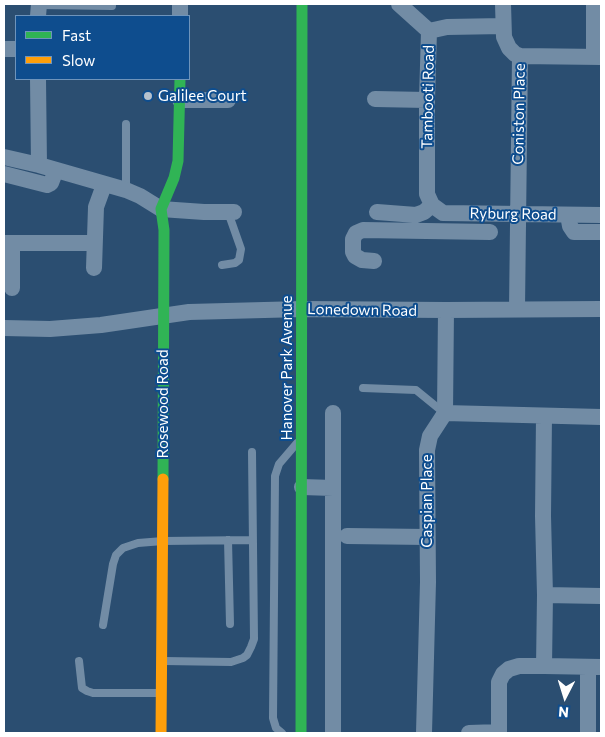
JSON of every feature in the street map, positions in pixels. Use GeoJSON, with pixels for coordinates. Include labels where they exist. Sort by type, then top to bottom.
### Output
{"type":"FeatureCollection","features":[{"type":"Feature","properties":{"kind":"street","name":"Hanover Park Avenue"},"geometry":{"type":"LineString","coordinates":[[301,733],[302,4]]}},
{"type":"Feature","properties":{"kind":"street"},"geometry":{"type":"LineString","coordinates":[[399,4],[429,31]]}},
{"type":"Feature","properties":{"kind":"street"},"geometry":{"type":"LineString","coordinates":[[503,4],[504,37],[512,52],[520,56]]}},
{"type":"Feature","properties":{"kind":"street","name":"Coniston Place"},"geometry":{"type":"LineString","coordinates":[[517,309],[520,56],[598,57],[594,4]]}},
{"type":"Feature","properties":{"kind":"street","name":"Tambooti Road"},"geometry":{"type":"LineString","coordinates":[[432,206],[427,194],[429,31],[447,27],[503,26]]}},
{"type":"Feature","properties":{"kind":"street"},"geometry":{"type":"LineString","coordinates":[[38,80],[39,164]]}},
{"type":"Feature","properties":{"kind":"street","name":"Rosewood Road"},"geometry":{"type":"LineString","coordinates":[[161,733],[164,230],[161,210],[174,178],[178,161],[180,80]]}},
{"type":"Feature","properties":{"kind":"street"},"geometry":{"type":"LineString","coordinates":[[375,99],[427,100]]}},
{"type":"Feature","properties":{"kind":"street"},"geometry":{"type":"LineString","coordinates":[[180,100],[228,100]]}},
{"type":"Feature","properties":{"kind":"street"},"geometry":{"type":"LineString","coordinates":[[4,157],[39,164],[104,185],[126,190],[140,196],[161,210],[231,212]]}},
{"type":"Feature","properties":{"kind":"street"},"geometry":{"type":"LineString","coordinates":[[4,174],[47,185],[52,183],[56,170]]}},
{"type":"Feature","properties":{"kind":"street"},"geometry":{"type":"LineString","coordinates":[[94,268],[96,207],[104,185]]}},
{"type":"Feature","properties":{"kind":"street"},"geometry":{"type":"LineString","coordinates":[[377,212],[416,215],[432,206]]}},
{"type":"Feature","properties":{"kind":"street","name":"Ryburg Road"},"geometry":{"type":"LineString","coordinates":[[432,206],[443,213],[458,214],[601,215]]}},
{"type":"Feature","properties":{"kind":"street","name":"Ryburg Road"},"geometry":{"type":"LineString","coordinates":[[458,214],[458,232]]}},
{"type":"Feature","properties":{"kind":"street","name":"Ryburg Road"},"geometry":{"type":"LineString","coordinates":[[568,215],[570,226],[574,232],[601,232]]}},
{"type":"Feature","properties":{"kind":"street","name":"Ryburg Road"},"geometry":{"type":"LineString","coordinates":[[374,261],[362,260],[355,256],[354,239],[356,233],[363,230],[490,232]]}},
{"type":"Feature","properties":{"kind":"street"},"geometry":{"type":"LineString","coordinates":[[12,288],[8,243],[94,243]]}},
{"type":"Feature","properties":{"kind":"street","name":"Lonedown Road"},"geometry":{"type":"LineString","coordinates":[[4,328],[50,329],[101,325],[189,312],[302,309],[601,309]]}},
{"type":"Feature","properties":{"kind":"street"},"geometry":{"type":"LineString","coordinates":[[446,310],[445,413],[601,417]]}},
{"type":"Feature","properties":{"kind":"street"},"geometry":{"type":"LineString","coordinates":[[333,413],[333,733]]}},
{"type":"Feature","properties":{"kind":"street","name":"Caspian Place"},"geometry":{"type":"LineString","coordinates":[[424,733],[427,444],[445,413]]}},
{"type":"Feature","properties":{"kind":"street"},"geometry":{"type":"LineString","coordinates":[[544,416],[544,666]]}},
{"type":"Feature","properties":{"kind":"street"},"geometry":{"type":"LineString","coordinates":[[302,487],[333,488]]}},
{"type":"Feature","properties":{"kind":"street"},"geometry":{"type":"LineString","coordinates":[[347,536],[427,537]]}},
{"type":"Feature","properties":{"kind":"street"},"geometry":{"type":"LineString","coordinates":[[545,595],[601,596]]}},
{"type":"Feature","properties":{"kind":"street"},"geometry":{"type":"LineString","coordinates":[[469,733],[499,732],[499,686],[503,674],[514,667],[544,666],[595,667],[588,733]]}},
{"type":"Feature","properties":{"kind":"lane"},"geometry":{"type":"LineString","coordinates":[[39,8],[112,6],[112,4]]}},
{"type":"Feature","properties":{"kind":"lane"},"geometry":{"type":"LineString","coordinates":[[126,124],[126,190]]}},
{"type":"Feature","properties":{"kind":"lane"},"geometry":{"type":"LineString","coordinates":[[222,265],[235,263],[242,249],[231,212]]}},
{"type":"Feature","properties":{"kind":"lane"},"geometry":{"type":"LineString","coordinates":[[363,388],[416,390],[445,413]]}},
{"type":"Feature","properties":{"kind":"lane"},"geometry":{"type":"LineString","coordinates":[[282,733],[276,728],[273,718],[275,476],[279,464],[302,438]]}},
{"type":"Feature","properties":{"kind":"lane"},"geometry":{"type":"LineString","coordinates":[[161,661],[227,663],[238,661],[247,655],[254,639],[252,452]]}},
{"type":"Feature","properties":{"kind":"lane"},"geometry":{"type":"LineString","coordinates":[[228,540],[230,624]]}},
{"type":"Feature","properties":{"kind":"lane"},"geometry":{"type":"LineString","coordinates":[[103,626],[113,564],[116,555],[123,548],[131,544],[163,541],[253,540]]}},
{"type":"Feature","properties":{"kind":"lane"},"geometry":{"type":"LineString","coordinates":[[79,661],[82,688],[86,691],[94,693],[161,693]]}},
{"type":"Feature","properties":{"kind":"traffic: fast"},"geometry":{"type":"LineString","coordinates":[[301,733],[302,4]]}},
{"type":"Feature","properties":{"kind":"traffic: fast"},"geometry":{"type":"LineString","coordinates":[[163,479],[164,230],[161,209],[174,178],[178,161],[180,80]]}},
{"type":"Feature","properties":{"kind":"traffic: slow"},"geometry":{"type":"LineString","coordinates":[[161,733],[163,479]]}},
{"type":"Feature","properties":{"kind":"place","name":"Galilee Court"},"geometry":{"type":"Point","coordinates":[148,96]}}]}
